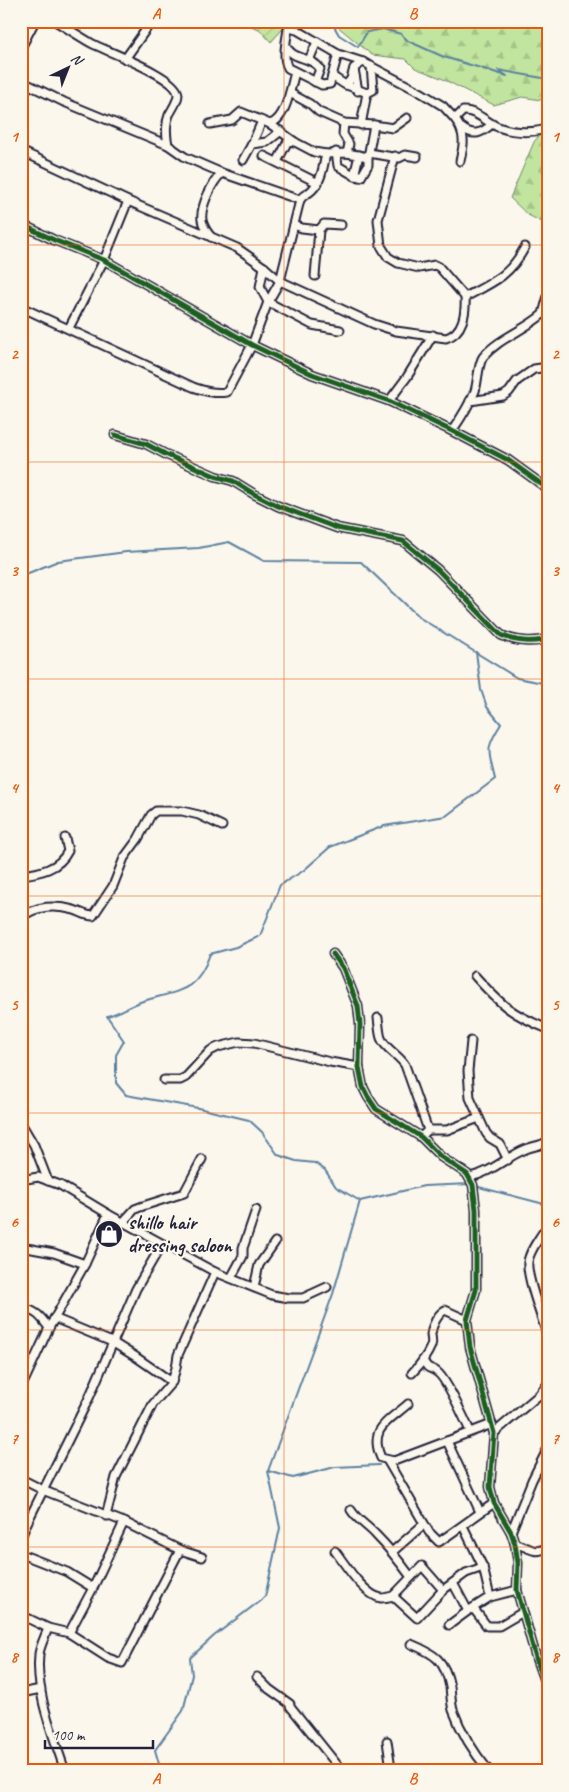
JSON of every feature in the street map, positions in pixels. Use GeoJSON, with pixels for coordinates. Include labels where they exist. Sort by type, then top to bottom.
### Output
{"type":"FeatureCollection","features":[{"type":"Feature","properties":{"kind":"street"},"geometry":{"type":"LineString","coordinates":[[21,48],[36,21]]}},
{"type":"Feature","properties":{"kind":"street"},"geometry":{"type":"LineString","coordinates":[[55,21],[92,43],[156,73],[173,84],[178,92],[178,99],[168,117],[166,132],[168,145]]}},
{"type":"Feature","properties":{"kind":"street"},"geometry":{"type":"LineString","coordinates":[[338,54],[329,85],[315,82],[288,68],[284,61],[284,52],[287,47],[289,25],[338,54],[363,62],[444,106],[462,128],[464,138],[460,161]]}},
{"type":"Feature","properties":{"kind":"street"},"geometry":{"type":"LineString","coordinates":[[125,59],[147,28]]}},
{"type":"Feature","properties":{"kind":"street"},"geometry":{"type":"LineString","coordinates":[[309,60],[317,42]]}},
{"type":"Feature","properties":{"kind":"street"},"geometry":{"type":"LineString","coordinates":[[287,47],[290,52],[314,62],[320,69],[315,82]]}},
{"type":"Feature","properties":{"kind":"street"},"geometry":{"type":"LineString","coordinates":[[353,86],[351,79],[354,68],[363,62]]}},
{"type":"Feature","properties":{"kind":"street"},"geometry":{"type":"LineString","coordinates":[[367,93],[373,90],[371,66]]}},
{"type":"Feature","properties":{"kind":"street"},"geometry":{"type":"LineString","coordinates":[[353,86],[354,68]]}},
{"type":"Feature","properties":{"kind":"street"},"geometry":{"type":"LineString","coordinates":[[270,124],[275,123],[278,119],[290,93],[295,72]]}},
{"type":"Feature","properties":{"kind":"street"},"geometry":{"type":"LineString","coordinates":[[332,76],[367,93]]}},
{"type":"Feature","properties":{"kind":"street"},"geometry":{"type":"LineString","coordinates":[[21,81],[64,102],[168,145],[185,157],[222,173],[300,200]]}},
{"type":"Feature","properties":{"kind":"street"},"geometry":{"type":"LineString","coordinates":[[290,93],[310,104],[319,112],[344,123],[393,128],[407,118]]}},
{"type":"Feature","properties":{"kind":"street"},"geometry":{"type":"LineString","coordinates":[[361,125],[367,93]]}},
{"type":"Feature","properties":{"kind":"street"},"geometry":{"type":"LineString","coordinates":[[456,119],[463,111],[469,110],[498,127],[526,133],[548,129]]}},
{"type":"Feature","properties":{"kind":"street"},"geometry":{"type":"LineString","coordinates":[[210,124],[232,120],[239,112],[270,124],[284,135],[314,152],[395,156],[399,158],[406,155],[417,157]]}},
{"type":"Feature","properties":{"kind":"street"},"geometry":{"type":"LineString","coordinates":[[243,160],[262,121]]}},
{"type":"Feature","properties":{"kind":"street"},"geometry":{"type":"LineString","coordinates":[[344,123],[343,134],[348,144],[347,153]]}},
{"type":"Feature","properties":{"kind":"street"},"geometry":{"type":"LineString","coordinates":[[462,128],[471,134],[476,134],[481,133],[492,124]]}},
{"type":"Feature","properties":{"kind":"street"},"geometry":{"type":"LineString","coordinates":[[361,177],[368,165],[374,125]]}},
{"type":"Feature","properties":{"kind":"street"},"geometry":{"type":"LineString","coordinates":[[252,144],[267,142],[281,131]]}},
{"type":"Feature","properties":{"kind":"street"},"geometry":{"type":"LineString","coordinates":[[281,131],[281,139],[286,144]]}},
{"type":"Feature","properties":{"kind":"street"},"geometry":{"type":"LineString","coordinates":[[277,162],[288,140],[295,142]]}},
{"type":"Feature","properties":{"kind":"street"},"geometry":{"type":"LineString","coordinates":[[21,151],[128,201],[237,248],[280,281],[374,324],[396,331],[446,338],[453,336],[458,331],[463,319],[466,306],[465,297],[439,267],[435,265],[419,268],[398,263],[388,257],[380,246],[378,220],[395,156]]}},
{"type":"Feature","properties":{"kind":"street"},"geometry":{"type":"LineString","coordinates":[[336,152],[338,166],[355,176],[361,177]]}},
{"type":"Feature","properties":{"kind":"street"},"geometry":{"type":"LineString","coordinates":[[21,307],[193,387],[207,392],[227,392],[252,345],[268,302],[280,281],[300,200],[302,196],[311,191],[318,183],[326,154]]}},
{"type":"Feature","properties":{"kind":"street"},"geometry":{"type":"LineString","coordinates":[[359,155],[355,172],[356,175],[361,177]]}},
{"type":"Feature","properties":{"kind":"street"},"geometry":{"type":"LineString","coordinates":[[264,156],[318,183]]}},
{"type":"Feature","properties":{"kind":"street"},"geometry":{"type":"LineString","coordinates":[[210,237],[202,221],[202,214],[213,183],[222,173]]}},
{"type":"Feature","properties":{"kind":"street"},"geometry":{"type":"LineString","coordinates":[[69,328],[104,260],[128,201]]}},
{"type":"Feature","properties":{"kind":"street"},"geometry":{"type":"LineString","coordinates":[[21,224],[54,240],[104,260],[252,345],[312,374],[389,401],[508,460],[548,490]]}},
{"type":"Feature","properties":{"kind":"street"},"geometry":{"type":"LineString","coordinates":[[315,276],[319,230],[324,224],[341,225]]}},
{"type":"Feature","properties":{"kind":"street"},"geometry":{"type":"LineString","coordinates":[[294,225],[319,230]]}},
{"type":"Feature","properties":{"kind":"street"},"geometry":{"type":"LineString","coordinates":[[465,297],[507,273],[520,257],[525,247]]}},
{"type":"Feature","properties":{"kind":"street"},"geometry":{"type":"LineString","coordinates":[[264,267],[260,287],[268,302],[312,325],[340,330]]}},
{"type":"Feature","properties":{"kind":"street"},"geometry":{"type":"LineString","coordinates":[[452,432],[470,401],[479,375],[480,362],[484,356],[511,334],[543,314],[548,296]]}},
{"type":"Feature","properties":{"kind":"street"},"geometry":{"type":"LineString","coordinates":[[389,401],[407,377],[433,335]]}},
{"type":"Feature","properties":{"kind":"street"},"geometry":{"type":"LineString","coordinates":[[470,401],[503,396],[509,392],[517,381],[530,372],[537,368],[548,367]]}},
{"type":"Feature","properties":{"kind":"street"},"geometry":{"type":"LineString","coordinates":[[115,435],[146,444],[214,476],[233,481],[278,506],[337,528],[400,540],[438,570],[501,636],[509,639],[527,640],[543,640],[548,638]]}},
{"type":"Feature","properties":{"kind":"street"},"geometry":{"type":"LineString","coordinates":[[21,918],[36,909],[53,906],[93,916],[113,886],[124,858],[138,839],[151,815],[156,811],[182,811],[199,815],[222,826]]}},
{"type":"Feature","properties":{"kind":"street"},"geometry":{"type":"LineString","coordinates":[[21,875],[49,870],[62,860],[68,851],[65,838]]}},
{"type":"Feature","properties":{"kind":"street"},"geometry":{"type":"LineString","coordinates":[[332,954],[343,968],[358,1006],[360,1024],[359,1068],[363,1086],[376,1109],[421,1137],[441,1157],[470,1177],[473,1185],[476,1210],[476,1290],[467,1320],[470,1348],[494,1433],[490,1488],[494,1502],[511,1532],[515,1544],[518,1563],[517,1590],[548,1691]]}},
{"type":"Feature","properties":{"kind":"street"},"geometry":{"type":"LineString","coordinates":[[475,976],[495,999],[509,1010],[525,1020],[548,1028]]}},
{"type":"Feature","properties":{"kind":"street"},"geometry":{"type":"LineString","coordinates":[[378,1018],[381,1038],[405,1065],[428,1130]]}},
{"type":"Feature","properties":{"kind":"street"},"geometry":{"type":"LineString","coordinates":[[471,1041],[468,1091],[470,1098],[486,1133],[500,1144],[508,1160]]}},
{"type":"Feature","properties":{"kind":"street"},"geometry":{"type":"LineString","coordinates":[[164,1080],[180,1080],[186,1077],[210,1051],[239,1042],[254,1043],[359,1068]]}},
{"type":"Feature","properties":{"kind":"street"},"geometry":{"type":"LineString","coordinates":[[421,1137],[428,1130],[448,1130],[480,1118]]}},
{"type":"Feature","properties":{"kind":"street"},"geometry":{"type":"LineString","coordinates":[[21,1124],[34,1145],[48,1181]]}},
{"type":"Feature","properties":{"kind":"street"},"geometry":{"type":"LineString","coordinates":[[470,1177],[484,1174],[526,1149],[548,1141]]}},
{"type":"Feature","properties":{"kind":"street"},"geometry":{"type":"LineString","coordinates":[[123,1222],[135,1209],[184,1193],[202,1159]]}},
{"type":"Feature","properties":{"kind":"street"},"geometry":{"type":"LineString","coordinates":[[21,1180],[38,1177],[60,1185],[108,1214],[215,1272],[272,1295],[303,1298],[327,1287]]}},
{"type":"Feature","properties":{"kind":"street"},"geometry":{"type":"LineString","coordinates":[[231,1278],[242,1256],[256,1210]]}},
{"type":"Feature","properties":{"kind":"street"},"geometry":{"type":"LineString","coordinates":[[21,1388],[54,1318],[85,1264],[108,1214]]}},
{"type":"Feature","properties":{"kind":"street"},"geometry":{"type":"LineString","coordinates":[[548,1225],[536,1244],[528,1262],[532,1285],[548,1338]]}},
{"type":"Feature","properties":{"kind":"street"},"geometry":{"type":"LineString","coordinates":[[254,1288],[259,1265],[275,1242]]}},
{"type":"Feature","properties":{"kind":"street"},"geometry":{"type":"LineString","coordinates":[[21,1538],[89,1398],[136,1289],[162,1244]]}},
{"type":"Feature","properties":{"kind":"street"},"geometry":{"type":"LineString","coordinates":[[21,1247],[54,1254],[85,1264]]}},
{"type":"Feature","properties":{"kind":"street"},"geometry":{"type":"LineString","coordinates":[[106,1516],[116,1477],[153,1404],[172,1382],[178,1355],[215,1272]]}},
{"type":"Feature","properties":{"kind":"street"},"geometry":{"type":"LineString","coordinates":[[21,1308],[31,1309],[42,1318],[49,1328]]}},
{"type":"Feature","properties":{"kind":"street"},"geometry":{"type":"LineString","coordinates":[[412,1373],[432,1345],[431,1334],[442,1312],[446,1310],[467,1320]]}},
{"type":"Feature","properties":{"kind":"street"},"geometry":{"type":"LineString","coordinates":[[54,1318],[112,1342],[172,1382]]}},
{"type":"Feature","properties":{"kind":"street"},"geometry":{"type":"LineString","coordinates":[[423,1360],[427,1368],[438,1372],[470,1431]]}},
{"type":"Feature","properties":{"kind":"street"},"geometry":{"type":"LineString","coordinates":[[494,1433],[539,1394],[548,1383]]}},
{"type":"Feature","properties":{"kind":"street"},"geometry":{"type":"LineString","coordinates":[[408,1404],[379,1430],[377,1438],[381,1458],[394,1461],[492,1424]]}},
{"type":"Feature","properties":{"kind":"street"},"geometry":{"type":"LineString","coordinates":[[447,1441],[480,1512]]}},
{"type":"Feature","properties":{"kind":"street"},"geometry":{"type":"LineString","coordinates":[[511,1532],[532,1480],[548,1448]]}},
{"type":"Feature","properties":{"kind":"street"},"geometry":{"type":"LineString","coordinates":[[387,1460],[432,1537],[440,1542],[494,1502]]}},
{"type":"Feature","properties":{"kind":"street"},"geometry":{"type":"LineString","coordinates":[[21,1479],[43,1490],[124,1522],[180,1550],[202,1557]]}},
{"type":"Feature","properties":{"kind":"street"},"geometry":{"type":"LineString","coordinates":[[351,1510],[392,1552],[411,1577]]}},
{"type":"Feature","properties":{"kind":"street"},"geometry":{"type":"LineString","coordinates":[[69,1633],[93,1588],[124,1522]]}},
{"type":"Feature","properties":{"kind":"street"},"geometry":{"type":"LineString","coordinates":[[392,1552],[424,1524]]}},
{"type":"Feature","properties":{"kind":"street"},"geometry":{"type":"LineString","coordinates":[[463,1526],[483,1567],[490,1597]]}},
{"type":"Feature","properties":{"kind":"street"},"geometry":{"type":"LineString","coordinates":[[515,1544],[525,1546],[534,1552],[548,1547]]}},
{"type":"Feature","properties":{"kind":"street"},"geometry":{"type":"LineString","coordinates":[[21,1615],[48,1628],[69,1633],[108,1658],[122,1663],[180,1550]]}},
{"type":"Feature","properties":{"kind":"street"},"geometry":{"type":"LineString","coordinates":[[335,1552],[356,1580],[372,1594],[380,1598],[393,1596],[422,1566],[444,1590]]}},
{"type":"Feature","properties":{"kind":"street"},"geometry":{"type":"LineString","coordinates":[[21,1554],[67,1572],[93,1588]]}},
{"type":"Feature","properties":{"kind":"street"},"geometry":{"type":"LineString","coordinates":[[393,1596],[416,1618],[444,1590],[466,1573],[483,1567]]}},
{"type":"Feature","properties":{"kind":"street"},"geometry":{"type":"LineString","coordinates":[[453,1583],[470,1609],[488,1626],[499,1626],[523,1612]]}},
{"type":"Feature","properties":{"kind":"street"},"geometry":{"type":"LineString","coordinates":[[449,1625],[490,1597],[517,1590]]}},
{"type":"Feature","properties":{"kind":"street"},"geometry":{"type":"LineString","coordinates":[[48,1628],[39,1652],[39,1674],[41,1689],[65,1771]]}},
{"type":"Feature","properties":{"kind":"street"},"geometry":{"type":"LineString","coordinates":[[411,1644],[432,1653],[441,1662],[448,1675],[452,1709],[466,1739],[487,1770]]}},
{"type":"Feature","properties":{"kind":"street"},"geometry":{"type":"LineString","coordinates":[[257,1677],[269,1689],[290,1704],[342,1771]]}},
{"type":"Feature","properties":{"kind":"street"},"geometry":{"type":"LineString","coordinates":[[21,1693],[41,1689]]}},
{"type":"Feature","properties":{"kind":"street"},"geometry":{"type":"LineString","coordinates":[[385,1771],[390,1762],[387,1742]]}},
{"type":"Feature","properties":{"kind":"green space"},"geometry":{"type":"Polygon","coordinates":[[[237,21],[290,21],[271,42],[259,29],[237,21]]]}},
{"type":"Feature","properties":{"kind":"green space"},"geometry":{"type":"Polygon","coordinates":[[[337,21],[548,21],[548,94],[541,100],[522,97],[494,105],[441,78],[415,68],[406,59],[372,55],[337,26],[337,21]]]}},
{"type":"Feature","properties":{"kind":"green space"},"geometry":{"type":"Polygon","coordinates":[[[548,124],[548,221],[546,224],[528,215],[510,198],[534,142],[548,124]]]}},
{"type":"Feature","properties":{"kind":"waterway"},"geometry":{"type":"LineString","coordinates":[[331,21],[339,35],[358,47],[367,32],[383,29],[401,34],[408,41],[444,57],[507,76],[498,70],[548,79]]}},
{"type":"Feature","properties":{"kind":"waterway"},"geometry":{"type":"LineString","coordinates":[[21,576],[58,561],[126,552],[199,548],[229,542],[264,561],[361,562],[420,618],[517,678],[548,684]]}},
{"type":"Feature","properties":{"kind":"waterway"},"geometry":{"type":"LineString","coordinates":[[360,1201],[336,1187],[325,1170],[315,1163],[296,1161],[278,1155],[262,1132],[249,1120],[198,1108],[126,1095],[116,1083],[116,1055],[124,1041],[107,1016],[143,1001],[176,992],[192,984],[199,977],[210,954],[236,947],[260,936],[280,885],[303,871],[330,847],[384,826],[446,816],[495,779],[489,750],[492,739],[501,724],[487,707],[481,690],[476,652]]}},
{"type":"Feature","properties":{"kind":"waterway"},"geometry":{"type":"LineString","coordinates":[[161,1771],[155,1750],[183,1711],[192,1675],[190,1658],[214,1636],[265,1597],[280,1528],[268,1471],[333,1294],[360,1201],[424,1186],[471,1184]]}},
{"type":"Feature","properties":{"kind":"waterway"},"geometry":{"type":"LineString","coordinates":[[475,1186],[548,1205]]}},
{"type":"Feature","properties":{"kind":"waterway"},"geometry":{"type":"LineString","coordinates":[[268,1471],[293,1478],[335,1467],[379,1465]]}},
{"type":"Feature","properties":{"kind":"cycle path"},"geometry":{"type":"LineString","coordinates":[[21,224],[54,240],[104,260],[252,345],[312,374],[389,401],[452,431],[508,460],[548,489]]}},
{"type":"Feature","properties":{"kind":"cycle path"},"geometry":{"type":"LineString","coordinates":[[115,435],[146,444],[215,476],[233,481],[278,506],[337,528],[403,541],[438,570],[501,635],[524,641],[537,641],[548,638]]}},
{"type":"Feature","properties":{"kind":"cycle path"},"geometry":{"type":"LineString","coordinates":[[333,954],[343,968],[358,1006],[360,1024],[359,1067],[363,1087],[368,1097],[376,1109],[421,1137],[441,1157],[467,1174],[473,1185],[476,1210],[476,1290],[467,1320],[470,1347],[494,1433],[490,1487],[494,1503],[511,1532],[515,1544],[518,1563],[517,1590],[537,1661],[548,1692]]}},
{"type":"Feature","properties":{"kind":"place","name":"shillo hair dressing saloon"},"geometry":{"type":"Point","coordinates":[109,1234]}}]}
